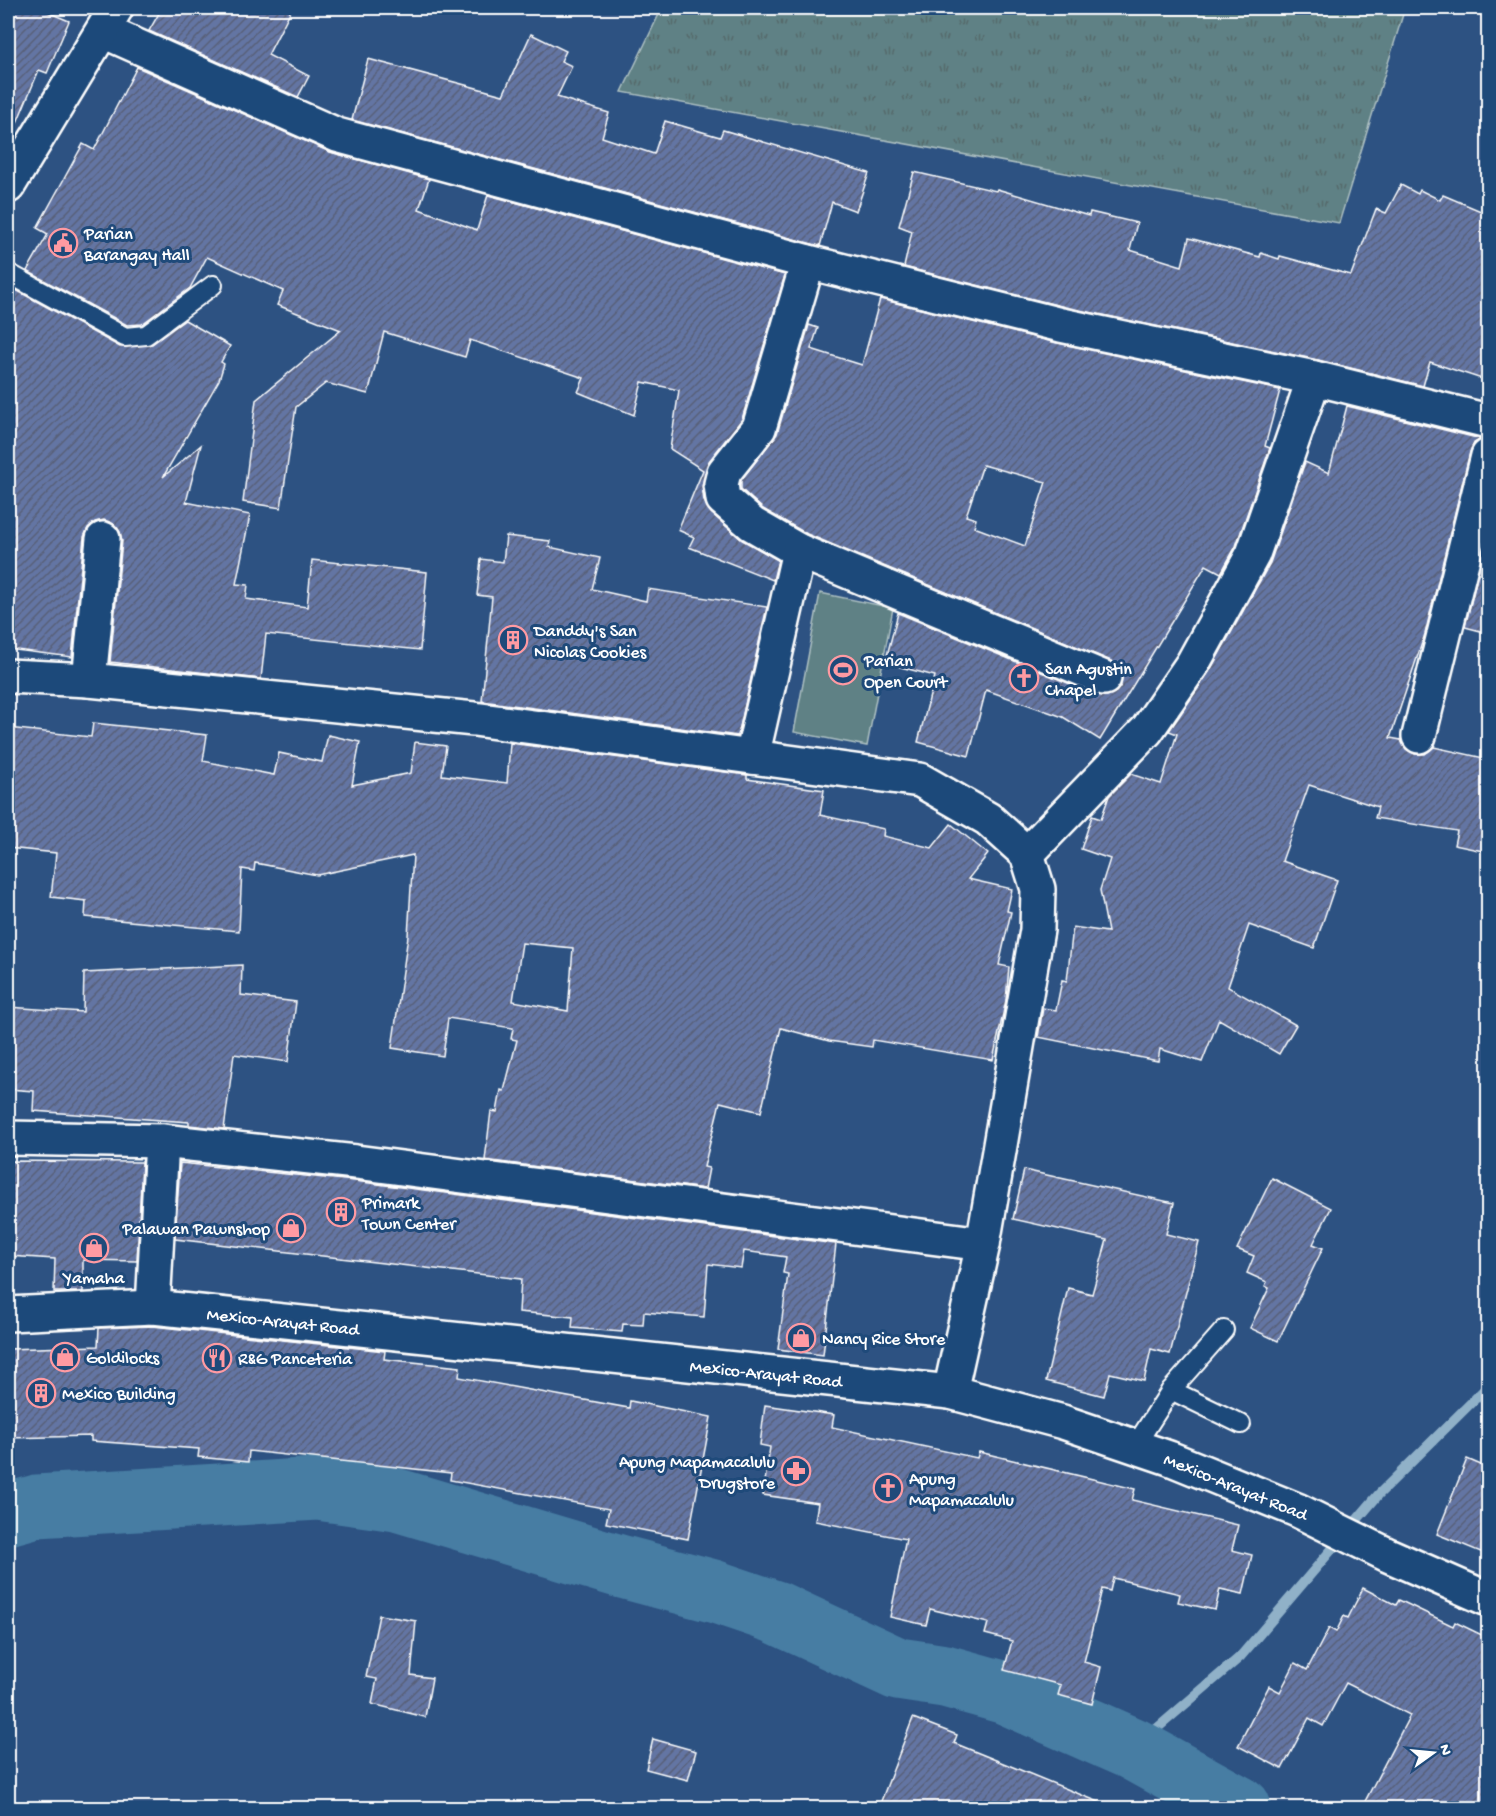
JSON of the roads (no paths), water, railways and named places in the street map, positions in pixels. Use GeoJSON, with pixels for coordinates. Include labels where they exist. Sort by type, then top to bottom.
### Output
{"type":"FeatureCollection","features":[{"type":"Feature","properties":{"kind":"street"},"geometry":{"type":"LineString","coordinates":[[8,186],[109,19],[337,135],[808,262],[1061,325],[1314,378],[1488,421]]}},
{"type":"Feature","properties":{"kind":"street"},"geometry":{"type":"LineString","coordinates":[[808,262],[759,428],[724,472],[721,484],[723,498],[752,524],[799,551],[1104,678]]}},
{"type":"Feature","properties":{"kind":"street"},"geometry":{"type":"LineString","coordinates":[[1027,854],[1147,730],[1193,663],[1253,554],[1314,378]]}},
{"type":"Feature","properties":{"kind":"street"},"geometry":{"type":"LineString","coordinates":[[1419,736],[1488,456]]}},
{"type":"Feature","properties":{"kind":"street"},"geometry":{"type":"LineString","coordinates":[[89,680],[103,539]]}},
{"type":"Feature","properties":{"kind":"street"},"geometry":{"type":"LineString","coordinates":[[752,757],[799,551]]}},
{"type":"Feature","properties":{"kind":"street"},"geometry":{"type":"LineString","coordinates":[[8,676],[89,680],[474,719],[920,780],[988,819],[1027,854],[1038,889],[1037,930],[982,1244],[950,1392]]}},
{"type":"Feature","properties":{"kind":"street"},"geometry":{"type":"LineString","coordinates":[[8,1138],[162,1141],[384,1165],[982,1244]]}},
{"type":"Feature","properties":{"kind":"street"},"geometry":{"type":"LineString","coordinates":[[153,1307],[162,1141]]}},
{"type":"Feature","properties":{"kind":"street","name":"Mexico-Arayat Road"},"geometry":{"type":"LineString","coordinates":[[8,1314],[153,1307],[950,1392],[1063,1422],[1135,1446],[1297,1510],[1388,1555],[1488,1599]]}},
{"type":"Feature","properties":{"kind":"lane"},"geometry":{"type":"LineString","coordinates":[[8,273],[125,337],[146,335],[213,285]]}},
{"type":"Feature","properties":{"kind":"lane"},"geometry":{"type":"LineString","coordinates":[[1135,1446],[1171,1390],[1224,1330]]}},
{"type":"Feature","properties":{"kind":"lane"},"geometry":{"type":"LineString","coordinates":[[1171,1390],[1240,1424]]}},
{"type":"Feature","properties":{"kind":"waterway"},"geometry":{"type":"LineString","coordinates":[[1133,1749],[1240,1657],[1379,1494],[1488,1386]]}},
{"type":"Feature","properties":{"kind":"waterway"},"geometry":{"type":"LineString","coordinates":[[8,1514],[37,1506],[318,1489],[397,1500],[619,1566],[713,1591],[775,1612],[898,1669],[945,1676],[1006,1693],[1133,1749],[1240,1808]]}},
{"type":"Feature","properties":{"kind":"place","name":"Parian Barangay Hall"},"geometry":{"type":"Point","coordinates":[63,243]}},
{"type":"Feature","properties":{"kind":"place","name":"Danddy's San Nicolas Cookies"},"geometry":{"type":"Point","coordinates":[513,640]}},
{"type":"Feature","properties":{"kind":"place","name":"Parian Open Court"},"geometry":{"type":"Point","coordinates":[843,670]}},
{"type":"Feature","properties":{"kind":"place","name":"San Agustin Chapel"},"geometry":{"type":"Point","coordinates":[1024,678]}},
{"type":"Feature","properties":{"kind":"place","name":"Primark Town Center"},"geometry":{"type":"Point","coordinates":[341,1212]}},
{"type":"Feature","properties":{"kind":"place","name":"Palawan Pawnshop"},"geometry":{"type":"Point","coordinates":[291,1228]}},
{"type":"Feature","properties":{"kind":"place","name":"Yamaha"},"geometry":{"type":"Point","coordinates":[94,1248]}},
{"type":"Feature","properties":{"kind":"place","name":"Nancy Rice Store"},"geometry":{"type":"Point","coordinates":[801,1338]}},
{"type":"Feature","properties":{"kind":"place","name":"Goldilocks"},"geometry":{"type":"Point","coordinates":[65,1357]}},
{"type":"Feature","properties":{"kind":"place","name":"R&G Panceteria"},"geometry":{"type":"Point","coordinates":[217,1358]}},
{"type":"Feature","properties":{"kind":"place","name":"Mexico Building"},"geometry":{"type":"Point","coordinates":[41,1393]}},
{"type":"Feature","properties":{"kind":"place","name":"Apung Mapamacalulu Drugstore"},"geometry":{"type":"Point","coordinates":[796,1471]}},
{"type":"Feature","properties":{"kind":"place","name":"Apung Mapamacalulu"},"geometry":{"type":"Point","coordinates":[888,1488]}}]}
